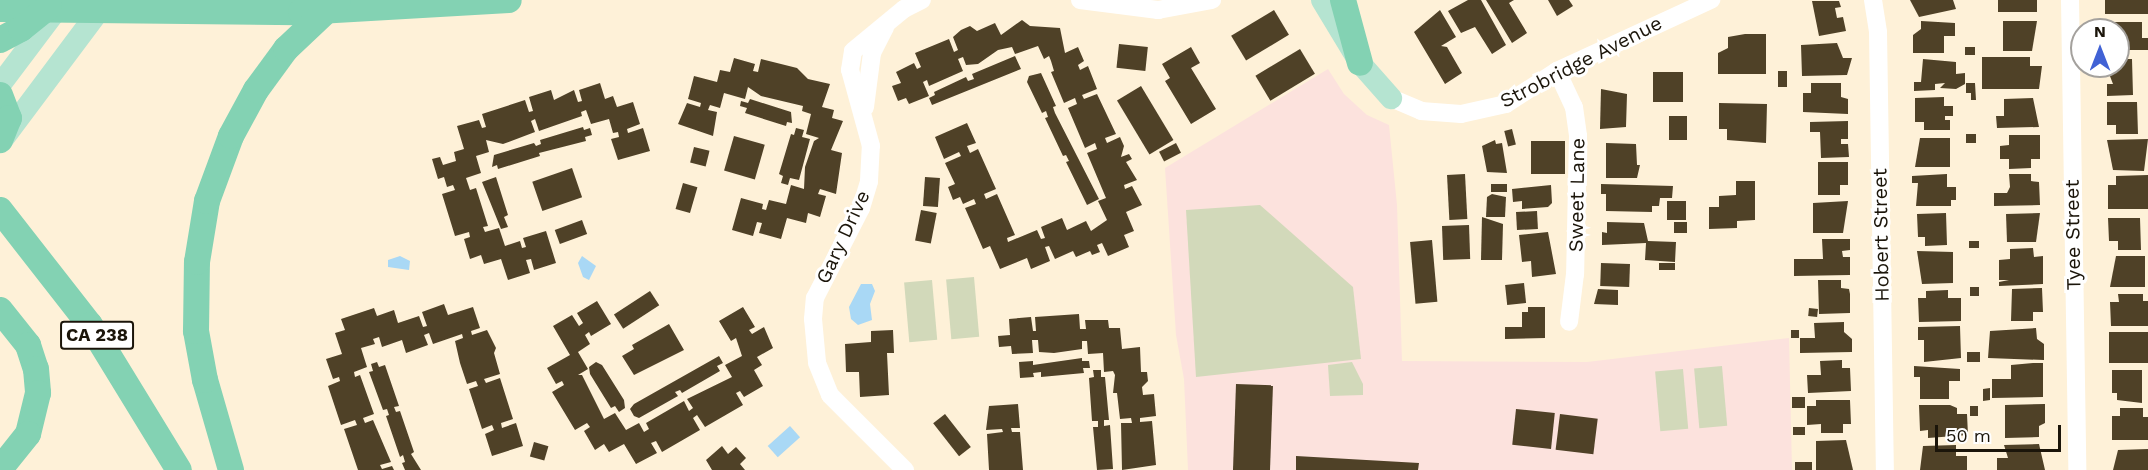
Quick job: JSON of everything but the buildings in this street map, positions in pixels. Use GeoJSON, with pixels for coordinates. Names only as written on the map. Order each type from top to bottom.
{"type":"FeatureCollection","features":[{"type":"Feature","properties":{"kind":"highway"},"geometry":{"type":"LineString","coordinates":[[0,40],[21,29],[56,0]]}},
{"type":"Feature","properties":{"kind":"highway"},"geometry":{"type":"LineString","coordinates":[[231,470],[205,380],[196,331],[197,262],[205,209],[231,135],[256,90],[286,50],[338,0]]}},
{"type":"Feature","properties":{"kind":"highway"},"geometry":{"type":"LineString","coordinates":[[0,9],[245,12],[438,6],[509,0]]}},
{"type":"Feature","properties":{"kind":"highway"},"geometry":{"type":"LineString","coordinates":[[1343,0],[1360,63]]}},
{"type":"Feature","properties":{"kind":"highway"},"geometry":{"type":"LineString","coordinates":[[0,95],[9,118],[0,141]]}},
{"type":"Feature","properties":{"kind":"highway","name":"CA 238"},"geometry":{"type":"LineString","coordinates":[[0,210],[90,325],[179,470]]}},
{"type":"Feature","properties":{"kind":"highway"},"geometry":{"type":"LineString","coordinates":[[0,310],[28,345],[38,393],[28,434],[0,469]]}},
{"type":"Feature","properties":{"kind":"main road"},"geometry":{"type":"LineString","coordinates":[[0,85],[64,0]]}},
{"type":"Feature","properties":{"kind":"main road"},"geometry":{"type":"LineString","coordinates":[[0,141],[107,0]]}},
{"type":"Feature","properties":{"kind":"main road","name":"Strobridge Avenue"},"geometry":{"type":"LineString","coordinates":[[1322,0],[1360,63],[1391,98]]}},
{"type":"Feature","properties":{"kind":"street","name":"Gary Drive"},"geometry":{"type":"LineString","coordinates":[[905,470],[831,395],[814,342],[815,298],[861,208],[869,182],[871,146],[850,70],[853,51],[888,22],[922,0]]}},
{"type":"Feature","properties":{"kind":"street"},"geometry":{"type":"LineString","coordinates":[[1080,0],[1158,10],[1212,0]]}},
{"type":"Feature","properties":{"kind":"street","name":"Strobridge Avenue"},"geometry":{"type":"LineString","coordinates":[[1391,98],[1421,111],[1461,114],[1506,104],[1557,71],[1711,0]]}},
{"type":"Feature","properties":{"kind":"street","name":"Hobert Street"},"geometry":{"type":"LineString","coordinates":[[1873,0],[1878,32],[1885,470]]}},
{"type":"Feature","properties":{"kind":"street","name":"Tyee Street"},"geometry":{"type":"LineString","coordinates":[[2070,0],[2077,470]]}},
{"type":"Feature","properties":{"kind":"street","name":"Sweet Lane"},"geometry":{"type":"LineString","coordinates":[[1557,71],[1574,107],[1578,136],[1575,274],[1569,322]]}},
{"type":"Feature","properties":{"kind":"shaded area"},"geometry":{"type":"Polygon","coordinates":[[[1328,69],[1344,94],[1367,115],[1389,125],[1397,205],[1402,361],[1587,362],[1789,338],[1792,470],[1188,470],[1184,379],[1176,335],[1165,168],[1328,69]]]}},
{"type":"Feature","properties":{"kind":"green space"},"geometry":{"type":"Polygon","coordinates":[[[1260,205],[1353,287],[1361,359],[1196,377],[1186,210],[1260,205]]]}},
{"type":"Feature","properties":{"kind":"green space"},"geometry":{"type":"Polygon","coordinates":[[[974,277],[979,337],[951,339],[946,279],[974,277]]]}},
{"type":"Feature","properties":{"kind":"green space"},"geometry":{"type":"Polygon","coordinates":[[[932,280],[937,340],[909,342],[904,282],[932,280]]]}},
{"type":"Feature","properties":{"kind":"green space"},"geometry":{"type":"Polygon","coordinates":[[[1352,362],[1363,384],[1363,395],[1330,396],[1328,365],[1352,362]]]}},
{"type":"Feature","properties":{"kind":"green space"},"geometry":{"type":"Polygon","coordinates":[[[1722,366],[1727,426],[1699,428],[1694,368],[1722,366]]]}},
{"type":"Feature","properties":{"kind":"green space"},"geometry":{"type":"Polygon","coordinates":[[[1683,369],[1688,429],[1660,431],[1655,371],[1683,369]]]}},
{"type":"Feature","properties":{"kind":"water"},"geometry":{"type":"Polygon","coordinates":[[[400,256],[410,261],[409,270],[388,267],[388,260],[400,256]]]}},
{"type":"Feature","properties":{"kind":"water"},"geometry":{"type":"Polygon","coordinates":[[[582,256],[596,266],[589,280],[583,277],[578,263],[582,256]]]}},
{"type":"Feature","properties":{"kind":"water"},"geometry":{"type":"Polygon","coordinates":[[[861,284],[872,284],[875,291],[870,304],[872,320],[858,325],[851,319],[849,307],[861,284]]]}},
{"type":"Feature","properties":{"kind":"water"},"geometry":{"type":"Polygon","coordinates":[[[790,426],[800,437],[778,457],[768,446],[790,426]]]}}]}
